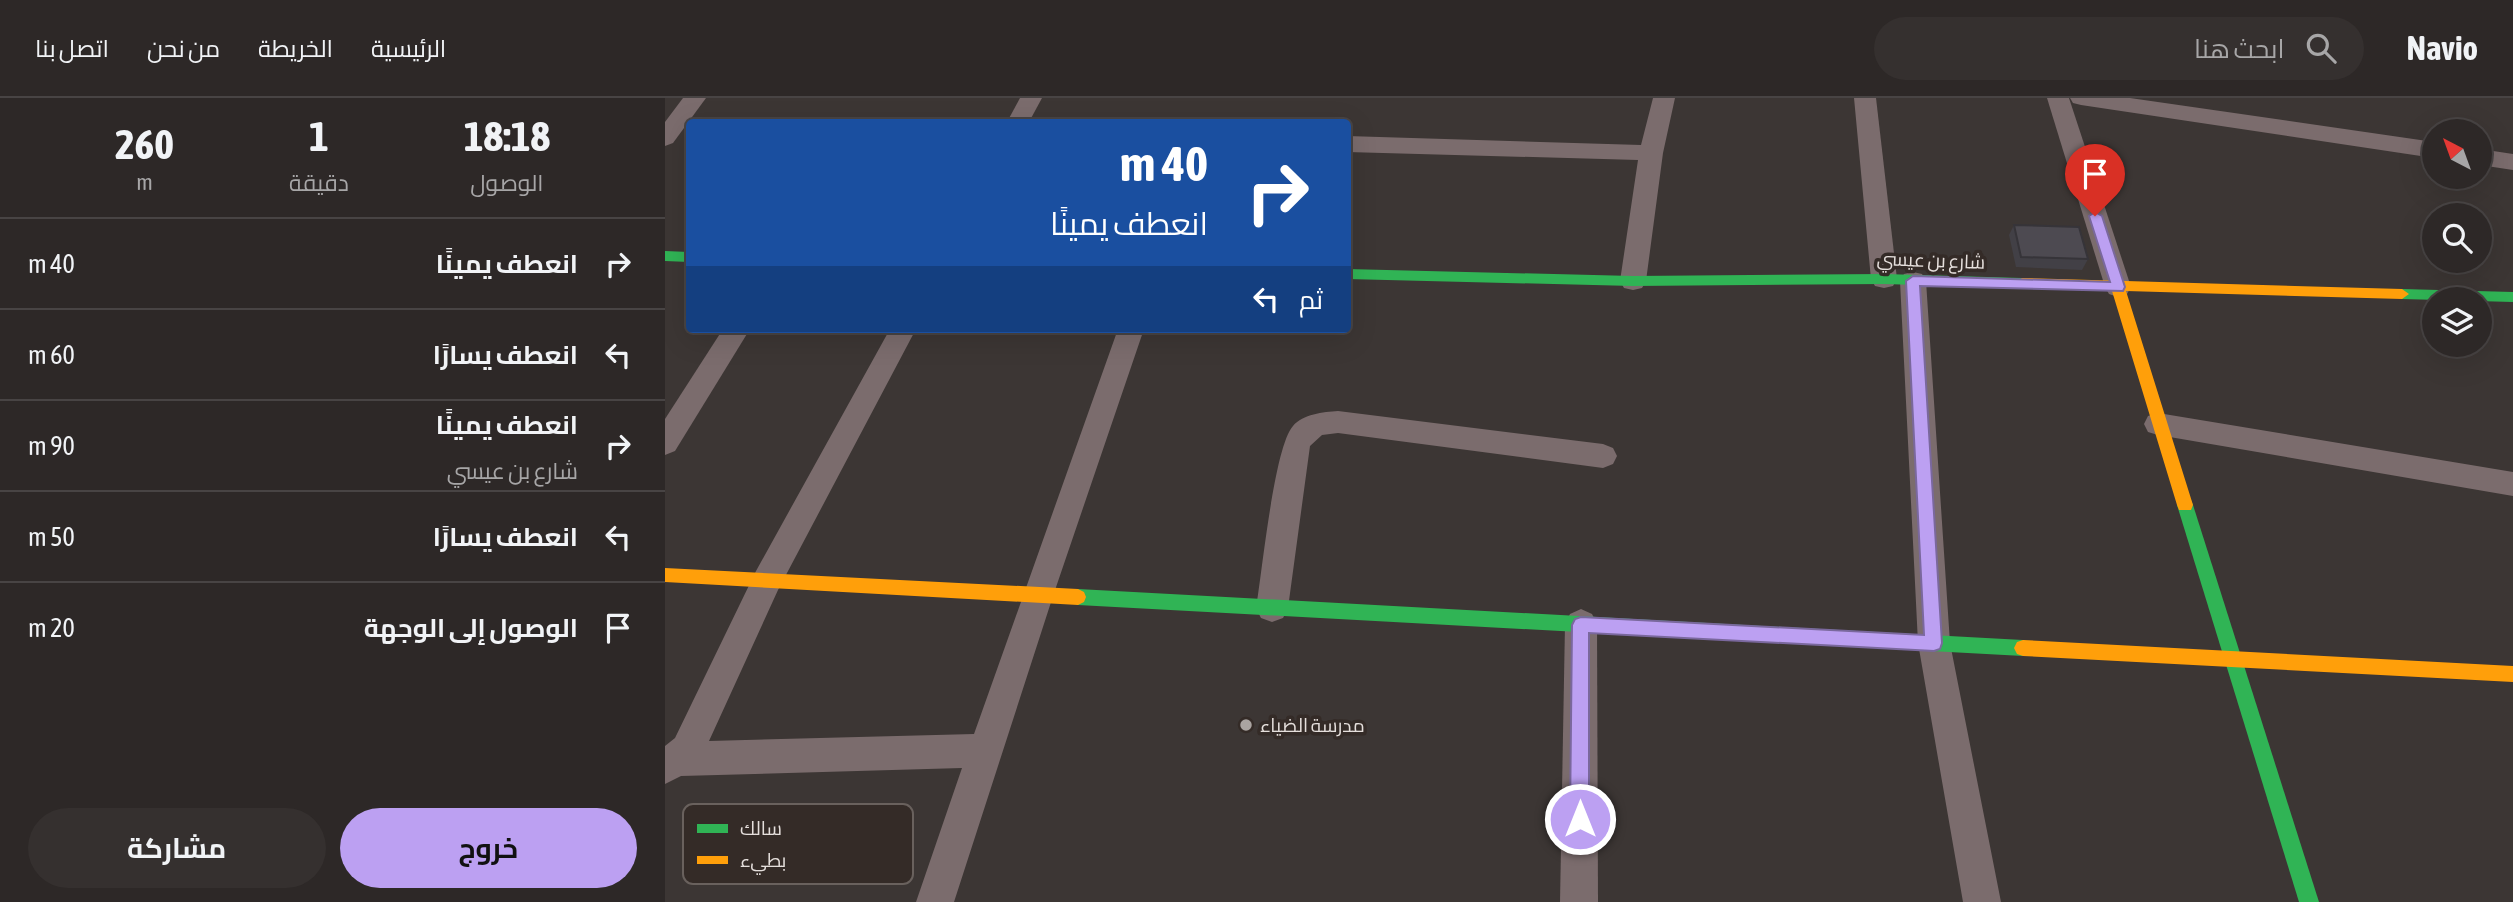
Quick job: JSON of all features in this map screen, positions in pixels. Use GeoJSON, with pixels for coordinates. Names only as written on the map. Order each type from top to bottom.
{"type":"FeatureCollection","features":[{"type":"Feature","properties":{"kind":"street"},"geometry":{"type":"LineString","coordinates":[[674,127],[695,98]]}},
{"type":"Feature","properties":{"kind":"street"},"geometry":{"type":"LineString","coordinates":[[1020,119],[1031,98]]}},
{"type":"Feature","properties":{"kind":"street"},"geometry":{"type":"LineString","coordinates":[[1633,281],[1651,153],[1664,98]]}},
{"type":"Feature","properties":{"kind":"street"},"geometry":{"type":"LineString","coordinates":[[1864,98],[1898,280],[1934,643],[1982,902]]}},
{"type":"Feature","properties":{"kind":"street"},"geometry":{"type":"LineString","coordinates":[[2058,98],[2309,902]]}},
{"type":"Feature","properties":{"kind":"street"},"geometry":{"type":"LineString","coordinates":[[2081,98],[2422,148]]}},
{"type":"Feature","properties":{"kind":"street"},"geometry":{"type":"LineString","coordinates":[[1351,144],[1651,153]]}},
{"type":"Feature","properties":{"kind":"street"},"geometry":{"type":"LineString","coordinates":[[2492,159],[2513,162]]}},
{"type":"Feature","properties":{"kind":"street"},"geometry":{"type":"LineString","coordinates":[[665,256],[686,257]]}},
{"type":"Feature","properties":{"kind":"street","name":"شارع بن عيسي"},"geometry":{"type":"LineString","coordinates":[[1351,274],[1633,281],[1898,280],[2513,297]]}},
{"type":"Feature","properties":{"kind":"street"},"geometry":{"type":"LineString","coordinates":[[665,443],[734,333]]}},
{"type":"Feature","properties":{"kind":"street"},"geometry":{"type":"LineString","coordinates":[[671,763],[687,750],[767,582],[901,333]]}},
{"type":"Feature","properties":{"kind":"street"},"geometry":{"type":"LineString","coordinates":[[935,902],[1037,596],[1130,333]]}},
{"type":"Feature","properties":{"kind":"street"},"geometry":{"type":"LineString","coordinates":[[1272,608],[1296,446],[1300,435],[1311,426],[1338,422],[1603,456]]}},
{"type":"Feature","properties":{"kind":"street"},"geometry":{"type":"LineString","coordinates":[[2158,424],[2513,484]]}},
{"type":"Feature","properties":{"kind":"street"},"geometry":{"type":"LineString","coordinates":[[665,575],[2513,674]]}},
{"type":"Feature","properties":{"kind":"street"},"geometry":{"type":"LineString","coordinates":[[1579,902],[1581,625]]}},
{"type":"Feature","properties":{"kind":"street"},"geometry":{"type":"LineString","coordinates":[[671,763],[986,750]]}},
{"type":"Feature","properties":{"kind":"building"},"geometry":{"type":"Polygon","coordinates":[[[2014,225],[2079,227],[2088,259],[2021,257],[2014,225]]]}},
{"type":"Feature","properties":{"kind":"traffic: fast"},"geometry":{"type":"LineString","coordinates":[[665,256],[686,257]]}},
{"type":"Feature","properties":{"kind":"traffic: fast"},"geometry":{"type":"LineString","coordinates":[[1351,274],[1633,281],[1884,279],[2022,283]]}},
{"type":"Feature","properties":{"kind":"traffic: fast"},"geometry":{"type":"LineString","coordinates":[[2402,294],[2513,297]]}},
{"type":"Feature","properties":{"kind":"traffic: fast"},"geometry":{"type":"LineString","coordinates":[[2185,505],[2309,902]]}},
{"type":"Feature","properties":{"kind":"traffic: fast"},"geometry":{"type":"LineString","coordinates":[[1078,597],[2023,648]]}},
{"type":"Feature","properties":{"kind":"traffic: slow"},"geometry":{"type":"LineString","coordinates":[[2022,283],[2402,294]]}},
{"type":"Feature","properties":{"kind":"traffic: slow"},"geometry":{"type":"LineString","coordinates":[[2118,287],[2185,505]]}},
{"type":"Feature","properties":{"kind":"traffic: slow"},"geometry":{"type":"LineString","coordinates":[[665,575],[1078,597]]}},
{"type":"Feature","properties":{"kind":"traffic: slow"},"geometry":{"type":"LineString","coordinates":[[2023,648],[2513,674]]}},
{"type":"Feature","properties":{"kind":"place","name":"مدرسة الضياء"},"geometry":{"type":"Point","coordinates":[1246,725]}},
{"type":"Feature","properties":{"kind":"route"},"geometry":{"type":"LineString","coordinates":[[1580,819],[1581,625],[1934,643],[1913,281],[2118,287],[2095,216]]}}]}
